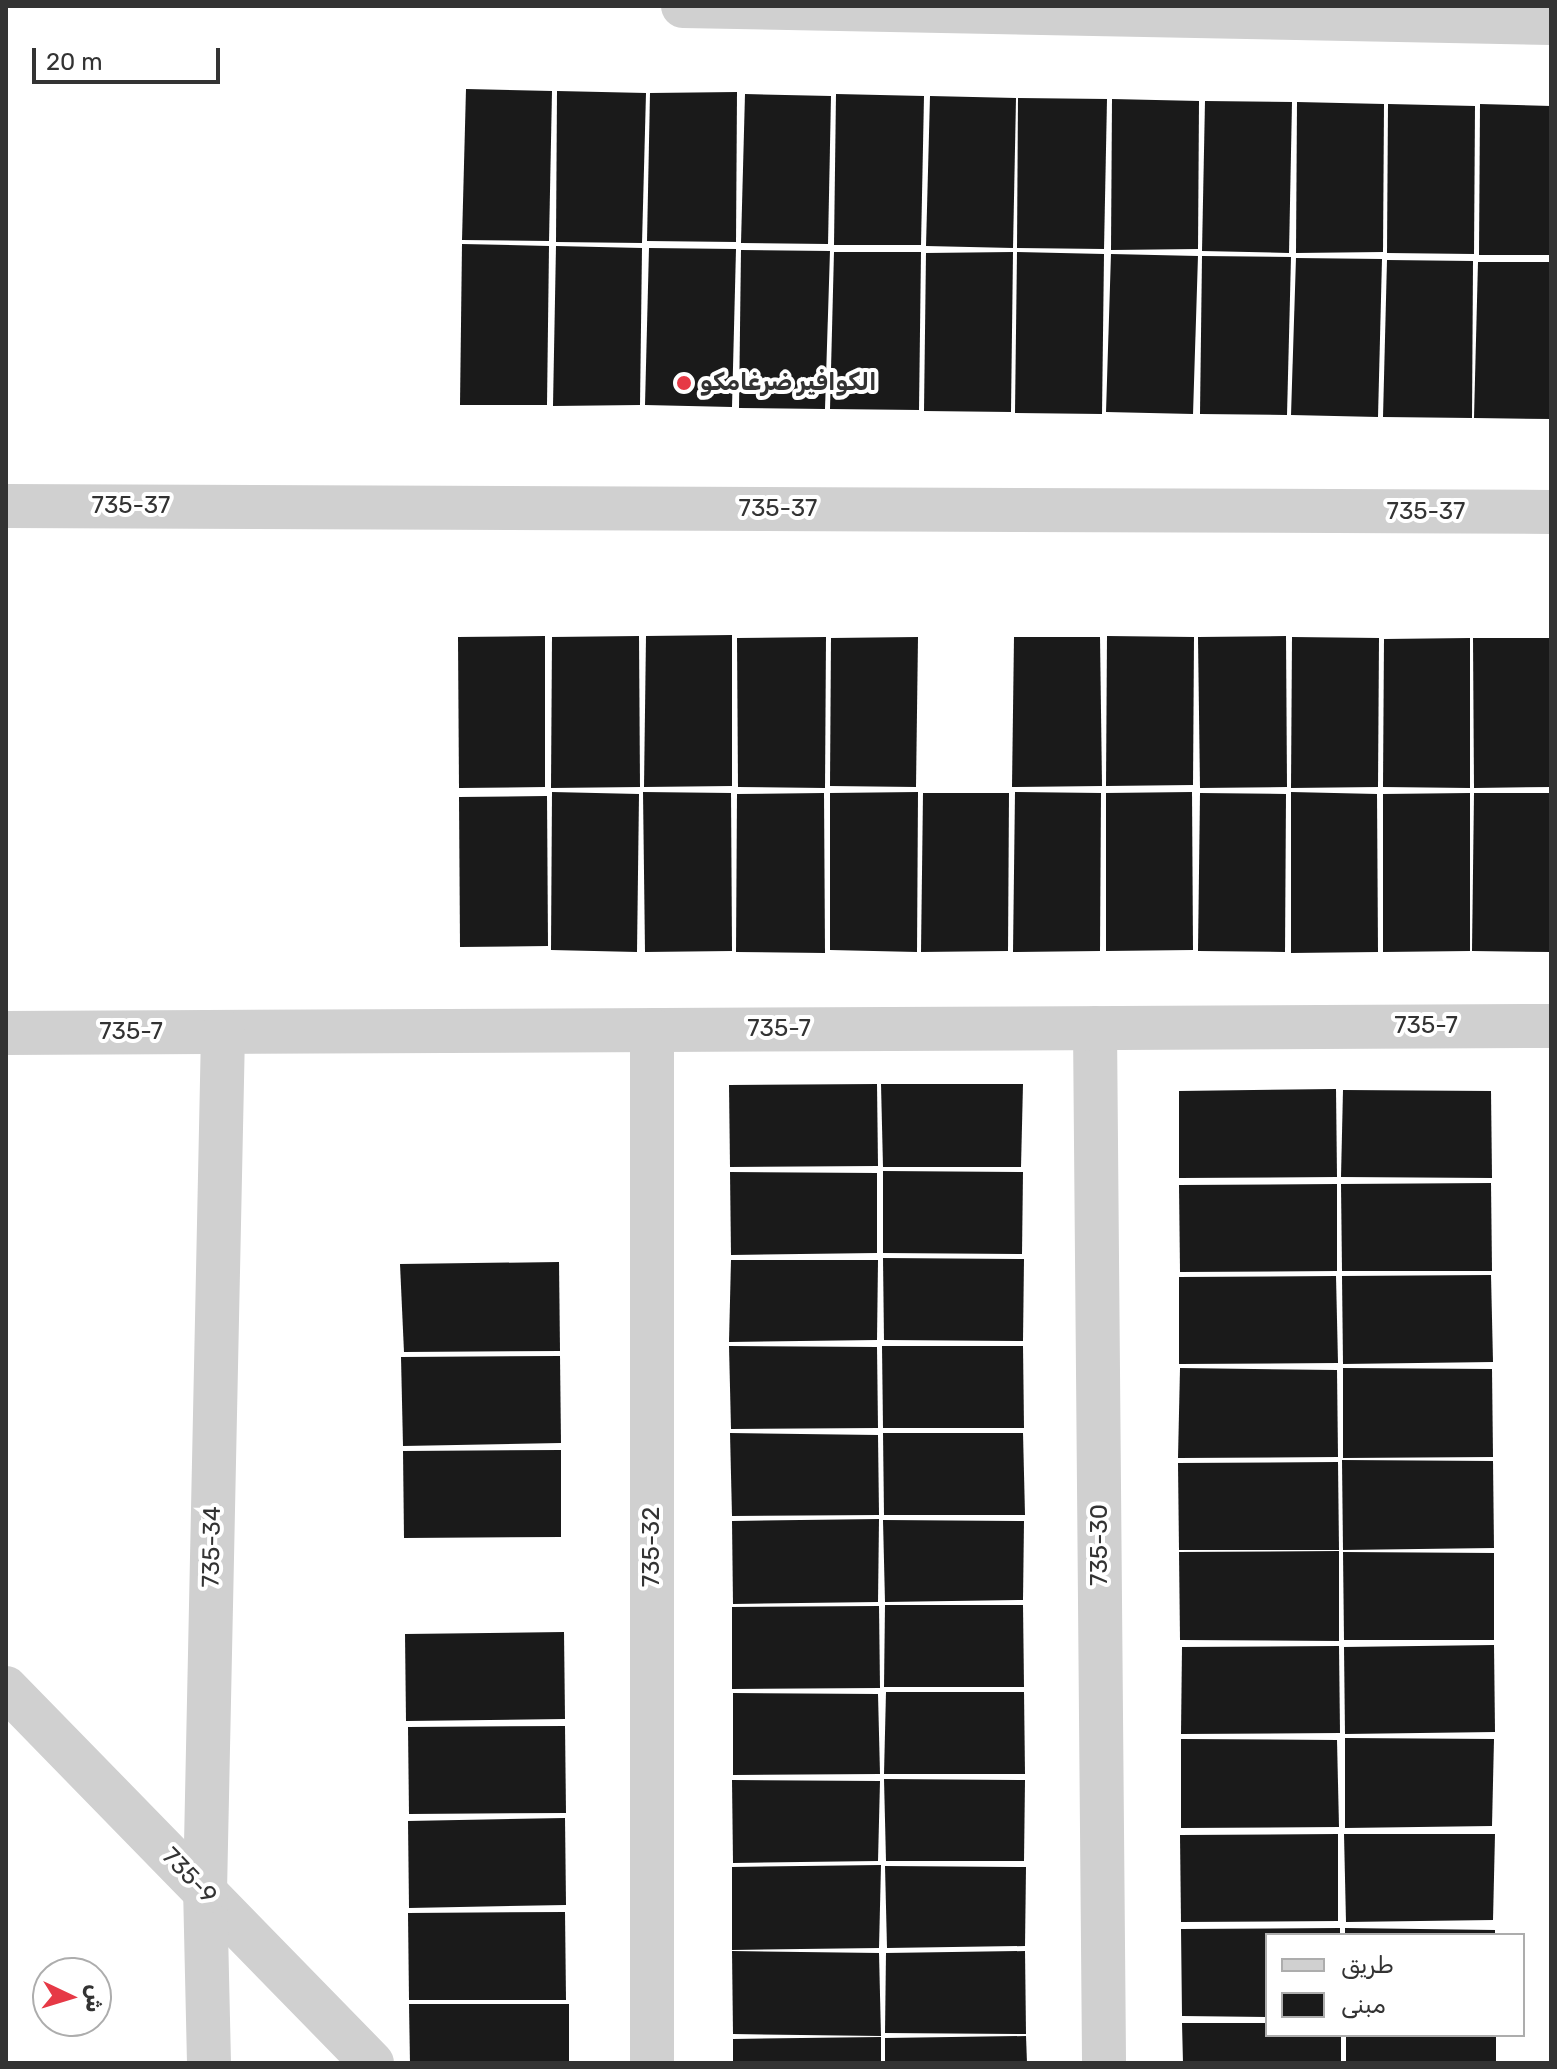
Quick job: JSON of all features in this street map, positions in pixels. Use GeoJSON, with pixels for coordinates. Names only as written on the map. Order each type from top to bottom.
{"type":"FeatureCollection","features":[{"type":"Feature","properties":{"kind":"street"},"geometry":{"type":"LineString","coordinates":[[683,6],[1103,10],[1551,23],[1550,6]]}},
{"type":"Feature","properties":{"kind":"street","name":"735-37"},"geometry":{"type":"LineString","coordinates":[[6,506],[1551,512]]}},
{"type":"Feature","properties":{"kind":"street","name":"735-7"},"geometry":{"type":"LineString","coordinates":[[6,1033],[1551,1026]]}},
{"type":"Feature","properties":{"kind":"street","name":"735-30"},"geometry":{"type":"LineString","coordinates":[[1095,1028],[1104,2063]]}},
{"type":"Feature","properties":{"kind":"street","name":"735-32"},"geometry":{"type":"LineString","coordinates":[[652,1030],[652,2063]]}},
{"type":"Feature","properties":{"kind":"street","name":"735-34"},"geometry":{"type":"LineString","coordinates":[[209,2063],[205,1892],[223,1032]]}},
{"type":"Feature","properties":{"kind":"street","name":"735-9"},"geometry":{"type":"LineString","coordinates":[[6,1688],[372,2063]]}},
{"type":"Feature","properties":{"kind":"building"},"geometry":{"type":"Polygon","coordinates":[[[466,89],[552,91],[549,241],[462,240],[466,89]]]}},
{"type":"Feature","properties":{"kind":"building"},"geometry":{"type":"Polygon","coordinates":[[[557,91],[646,93],[642,243],[556,242],[557,91]]]}},
{"type":"Feature","properties":{"kind":"building"},"geometry":{"type":"Polygon","coordinates":[[[737,92],[736,242],[647,241],[650,93],[737,92]]]}},
{"type":"Feature","properties":{"kind":"building"},"geometry":{"type":"Polygon","coordinates":[[[745,94],[831,96],[828,244],[741,243],[745,94]]]}},
{"type":"Feature","properties":{"kind":"building"},"geometry":{"type":"Polygon","coordinates":[[[836,94],[924,96],[921,245],[834,245],[836,94]]]}},
{"type":"Feature","properties":{"kind":"building"},"geometry":{"type":"Polygon","coordinates":[[[930,96],[1016,98],[1013,248],[926,246],[930,96]]]}},
{"type":"Feature","properties":{"kind":"building"},"geometry":{"type":"Polygon","coordinates":[[[1018,98],[1107,99],[1104,249],[1017,248],[1018,98]]]}},
{"type":"Feature","properties":{"kind":"building"},"geometry":{"type":"Polygon","coordinates":[[[1112,99],[1199,101],[1198,249],[1111,250],[1112,99]]]}},
{"type":"Feature","properties":{"kind":"building"},"geometry":{"type":"Polygon","coordinates":[[[1205,101],[1292,102],[1289,253],[1202,251],[1205,101]]]}},
{"type":"Feature","properties":{"kind":"building"},"geometry":{"type":"Polygon","coordinates":[[[1297,102],[1384,104],[1383,252],[1296,253],[1297,102]]]}},
{"type":"Feature","properties":{"kind":"building"},"geometry":{"type":"Polygon","coordinates":[[[1388,104],[1475,106],[1474,254],[1387,253],[1388,104]]]}},
{"type":"Feature","properties":{"kind":"building"},"geometry":{"type":"Polygon","coordinates":[[[1480,104],[1551,106],[1551,255],[1479,255],[1480,104]]]}},
{"type":"Feature","properties":{"kind":"building"},"geometry":{"type":"Polygon","coordinates":[[[462,244],[549,246],[547,405],[460,405],[462,244]]]}},
{"type":"Feature","properties":{"kind":"building"},"geometry":{"type":"Polygon","coordinates":[[[556,246],[642,248],[640,405],[553,406],[556,246]]]}},
{"type":"Feature","properties":{"kind":"building"},"geometry":{"type":"Polygon","coordinates":[[[649,248],[736,249],[732,407],[645,405],[649,248]]]}},
{"type":"Feature","properties":{"kind":"building"},"geometry":{"type":"Polygon","coordinates":[[[741,250],[830,251],[825,409],[739,408],[741,250]]]}},
{"type":"Feature","properties":{"kind":"building"},"geometry":{"type":"Polygon","coordinates":[[[834,252],[921,252],[919,410],[830,409],[834,252]]]}},
{"type":"Feature","properties":{"kind":"building"},"geometry":{"type":"Polygon","coordinates":[[[1013,252],[1011,412],[924,411],[926,253],[1013,252]]]}},
{"type":"Feature","properties":{"kind":"building"},"geometry":{"type":"Polygon","coordinates":[[[1017,252],[1104,254],[1102,414],[1015,413],[1017,252]]]}},
{"type":"Feature","properties":{"kind":"building"},"geometry":{"type":"Polygon","coordinates":[[[1111,254],[1198,256],[1193,414],[1106,412],[1111,254]]]}},
{"type":"Feature","properties":{"kind":"building"},"geometry":{"type":"Polygon","coordinates":[[[1202,256],[1291,257],[1287,415],[1200,414],[1202,256]]]}},
{"type":"Feature","properties":{"kind":"building"},"geometry":{"type":"Polygon","coordinates":[[[1296,258],[1382,259],[1378,417],[1291,415],[1296,258]]]}},
{"type":"Feature","properties":{"kind":"building"},"geometry":{"type":"Polygon","coordinates":[[[1387,260],[1473,261],[1472,418],[1383,417],[1387,260]]]}},
{"type":"Feature","properties":{"kind":"building"},"geometry":{"type":"Polygon","coordinates":[[[1478,262],[1551,262],[1551,419],[1474,418],[1478,262]]]}},
{"type":"Feature","properties":{"kind":"building"},"geometry":{"type":"Polygon","coordinates":[[[732,635],[732,786],[644,787],[646,636],[732,635]]]}},
{"type":"Feature","properties":{"kind":"building"},"geometry":{"type":"Polygon","coordinates":[[[545,636],[545,787],[459,788],[458,637],[545,636]]]}},
{"type":"Feature","properties":{"kind":"building"},"geometry":{"type":"Polygon","coordinates":[[[639,636],[640,787],[551,788],[552,637],[639,636]]]}},
{"type":"Feature","properties":{"kind":"building"},"geometry":{"type":"Polygon","coordinates":[[[1107,636],[1194,637],[1193,785],[1106,786],[1107,636]]]}},
{"type":"Feature","properties":{"kind":"building"},"geometry":{"type":"Polygon","coordinates":[[[1286,636],[1287,787],[1200,788],[1198,637],[1286,636]]]}},
{"type":"Feature","properties":{"kind":"building"},"geometry":{"type":"Polygon","coordinates":[[[826,637],[825,788],[738,787],[737,638],[826,637]]]}},
{"type":"Feature","properties":{"kind":"building"},"geometry":{"type":"Polygon","coordinates":[[[918,637],[916,787],[830,786],[831,638],[918,637]]]}},
{"type":"Feature","properties":{"kind":"building"},"geometry":{"type":"Polygon","coordinates":[[[1014,637],[1100,637],[1102,786],[1012,787],[1014,637]]]}},
{"type":"Feature","properties":{"kind":"building"},"geometry":{"type":"Polygon","coordinates":[[[1292,637],[1379,638],[1378,787],[1291,788],[1292,637]]]}},
{"type":"Feature","properties":{"kind":"building"},"geometry":{"type":"Polygon","coordinates":[[[1470,638],[1470,788],[1383,787],[1384,639],[1470,638]]]}},
{"type":"Feature","properties":{"kind":"building"},"geometry":{"type":"Polygon","coordinates":[[[1473,638],[1551,638],[1551,787],[1474,788],[1473,638]]]}},
{"type":"Feature","properties":{"kind":"building"},"geometry":{"type":"Polygon","coordinates":[[[552,792],[639,794],[637,952],[551,950],[552,792]]]}},
{"type":"Feature","properties":{"kind":"building"},"geometry":{"type":"Polygon","coordinates":[[[643,792],[731,793],[732,951],[645,952],[643,792]]]}},
{"type":"Feature","properties":{"kind":"building"},"geometry":{"type":"Polygon","coordinates":[[[918,792],[917,952],[830,950],[830,793],[918,792]]]}},
{"type":"Feature","properties":{"kind":"building"},"geometry":{"type":"Polygon","coordinates":[[[1015,792],[1101,793],[1100,951],[1013,952],[1015,792]]]}},
{"type":"Feature","properties":{"kind":"building"},"geometry":{"type":"Polygon","coordinates":[[[1192,792],[1193,950],[1106,951],[1106,793],[1192,792]]]}},
{"type":"Feature","properties":{"kind":"building"},"geometry":{"type":"Polygon","coordinates":[[[1291,792],[1377,794],[1378,952],[1291,953],[1291,792]]]}},
{"type":"Feature","properties":{"kind":"building"},"geometry":{"type":"Polygon","coordinates":[[[824,793],[825,953],[736,952],[737,794],[824,793]]]}},
{"type":"Feature","properties":{"kind":"building"},"geometry":{"type":"Polygon","coordinates":[[[923,793],[1009,793],[1008,951],[921,952],[923,793]]]}},
{"type":"Feature","properties":{"kind":"building"},"geometry":{"type":"Polygon","coordinates":[[[1200,793],[1286,794],[1285,952],[1198,951],[1200,793]]]}},
{"type":"Feature","properties":{"kind":"building"},"geometry":{"type":"Polygon","coordinates":[[[1470,793],[1470,951],[1383,952],[1383,794],[1470,793]]]}},
{"type":"Feature","properties":{"kind":"building"},"geometry":{"type":"Polygon","coordinates":[[[1474,793],[1551,793],[1551,952],[1472,951],[1474,793]]]}},
{"type":"Feature","properties":{"kind":"building"},"geometry":{"type":"Polygon","coordinates":[[[547,796],[548,946],[460,947],[459,797],[547,796]]]}},
{"type":"Feature","properties":{"kind":"building"},"geometry":{"type":"Polygon","coordinates":[[[877,1084],[878,1166],[730,1167],[729,1085],[877,1084]]]}},
{"type":"Feature","properties":{"kind":"building"},"geometry":{"type":"Polygon","coordinates":[[[881,1084],[1023,1084],[1021,1167],[883,1167],[881,1084]]]}},
{"type":"Feature","properties":{"kind":"building"},"geometry":{"type":"Polygon","coordinates":[[[1336,1089],[1337,1177],[1179,1178],[1179,1091],[1336,1089]]]}},
{"type":"Feature","properties":{"kind":"building"},"geometry":{"type":"Polygon","coordinates":[[[1343,1090],[1491,1091],[1492,1178],[1341,1177],[1343,1090]]]}},
{"type":"Feature","properties":{"kind":"building"},"geometry":{"type":"Polygon","coordinates":[[[883,1171],[1023,1172],[1022,1254],[883,1253],[883,1171]]]}},
{"type":"Feature","properties":{"kind":"building"},"geometry":{"type":"Polygon","coordinates":[[[730,1172],[877,1173],[877,1253],[731,1255],[730,1172]]]}},
{"type":"Feature","properties":{"kind":"building"},"geometry":{"type":"Polygon","coordinates":[[[1491,1183],[1492,1271],[1342,1271],[1341,1184],[1491,1183]]]}},
{"type":"Feature","properties":{"kind":"building"},"geometry":{"type":"Polygon","coordinates":[[[1337,1184],[1337,1271],[1180,1272],[1179,1185],[1337,1184]]]}},
{"type":"Feature","properties":{"kind":"building"},"geometry":{"type":"Polygon","coordinates":[[[883,1258],[1024,1259],[1023,1341],[884,1340],[883,1258]]]}},
{"type":"Feature","properties":{"kind":"building"},"geometry":{"type":"Polygon","coordinates":[[[731,1260],[878,1260],[877,1340],[729,1342],[731,1260]]]}},
{"type":"Feature","properties":{"kind":"building"},"geometry":{"type":"Polygon","coordinates":[[[559,1262],[560,1351],[404,1352],[400,1264],[559,1262]]]}},
{"type":"Feature","properties":{"kind":"building"},"geometry":{"type":"Polygon","coordinates":[[[1491,1275],[1493,1362],[1343,1364],[1342,1276],[1491,1275]]]}},
{"type":"Feature","properties":{"kind":"building"},"geometry":{"type":"Polygon","coordinates":[[[1336,1276],[1338,1363],[1179,1364],[1179,1277],[1336,1276]]]}},
{"type":"Feature","properties":{"kind":"building"},"geometry":{"type":"Polygon","coordinates":[[[729,1346],[877,1347],[878,1428],[731,1429],[729,1346]]]}},
{"type":"Feature","properties":{"kind":"building"},"geometry":{"type":"Polygon","coordinates":[[[882,1346],[1023,1346],[1024,1428],[883,1428],[882,1346]]]}},
{"type":"Feature","properties":{"kind":"building"},"geometry":{"type":"Polygon","coordinates":[[[560,1356],[561,1443],[403,1446],[401,1357],[560,1356]]]}},
{"type":"Feature","properties":{"kind":"building"},"geometry":{"type":"Polygon","coordinates":[[[1180,1368],[1337,1370],[1338,1457],[1178,1458],[1180,1368]]]}},
{"type":"Feature","properties":{"kind":"building"},"geometry":{"type":"Polygon","coordinates":[[[1343,1368],[1492,1369],[1493,1457],[1343,1458],[1343,1368]]]}},
{"type":"Feature","properties":{"kind":"building"},"geometry":{"type":"Polygon","coordinates":[[[730,1433],[878,1435],[879,1515],[732,1516],[730,1433]]]}},
{"type":"Feature","properties":{"kind":"building"},"geometry":{"type":"Polygon","coordinates":[[[883,1433],[1023,1433],[1025,1515],[884,1515],[883,1433]]]}},
{"type":"Feature","properties":{"kind":"building"},"geometry":{"type":"Polygon","coordinates":[[[561,1450],[561,1537],[404,1538],[403,1451],[561,1450]]]}},
{"type":"Feature","properties":{"kind":"building"},"geometry":{"type":"Polygon","coordinates":[[[1342,1460],[1493,1461],[1494,1548],[1343,1550],[1342,1460]]]}},
{"type":"Feature","properties":{"kind":"building"},"geometry":{"type":"Polygon","coordinates":[[[1338,1462],[1339,1550],[1179,1550],[1178,1463],[1338,1462]]]}},
{"type":"Feature","properties":{"kind":"building"},"geometry":{"type":"Polygon","coordinates":[[[879,1519],[878,1602],[733,1604],[732,1521],[879,1519]]]}},
{"type":"Feature","properties":{"kind":"building"},"geometry":{"type":"Polygon","coordinates":[[[883,1520],[1024,1521],[1023,1600],[885,1602],[883,1520]]]}},
{"type":"Feature","properties":{"kind":"building"},"geometry":{"type":"Polygon","coordinates":[[[1339,1551],[1339,1641],[1180,1640],[1179,1552],[1339,1551]]]}},
{"type":"Feature","properties":{"kind":"building"},"geometry":{"type":"Polygon","coordinates":[[[1343,1552],[1494,1553],[1494,1640],[1344,1640],[1343,1552]]]}},
{"type":"Feature","properties":{"kind":"building"},"geometry":{"type":"Polygon","coordinates":[[[885,1605],[1023,1605],[1024,1687],[884,1687],[885,1605]]]}},
{"type":"Feature","properties":{"kind":"building"},"geometry":{"type":"Polygon","coordinates":[[[879,1606],[880,1688],[732,1689],[732,1607],[879,1606]]]}},
{"type":"Feature","properties":{"kind":"building"},"geometry":{"type":"Polygon","coordinates":[[[564,1632],[565,1719],[406,1721],[405,1634],[564,1632]]]}},
{"type":"Feature","properties":{"kind":"building"},"geometry":{"type":"Polygon","coordinates":[[[1494,1645],[1495,1732],[1345,1734],[1344,1647],[1494,1645]]]}},
{"type":"Feature","properties":{"kind":"building"},"geometry":{"type":"Polygon","coordinates":[[[1339,1646],[1340,1733],[1181,1734],[1182,1647],[1339,1646]]]}},
{"type":"Feature","properties":{"kind":"building"},"geometry":{"type":"Polygon","coordinates":[[[886,1692],[1024,1692],[1025,1774],[884,1774],[886,1692]]]}},
{"type":"Feature","properties":{"kind":"building"},"geometry":{"type":"Polygon","coordinates":[[[733,1693],[878,1694],[880,1774],[733,1775],[733,1693]]]}},
{"type":"Feature","properties":{"kind":"building"},"geometry":{"type":"Polygon","coordinates":[[[565,1726],[566,1813],[409,1814],[408,1727],[565,1726]]]}},
{"type":"Feature","properties":{"kind":"building"},"geometry":{"type":"Polygon","coordinates":[[[1345,1738],[1494,1739],[1492,1826],[1345,1828],[1345,1738]]]}},
{"type":"Feature","properties":{"kind":"building"},"geometry":{"type":"Polygon","coordinates":[[[1181,1739],[1337,1740],[1339,1827],[1181,1828],[1181,1739]]]}},
{"type":"Feature","properties":{"kind":"building"},"geometry":{"type":"Polygon","coordinates":[[[884,1779],[1025,1780],[1024,1861],[886,1861],[884,1779]]]}},
{"type":"Feature","properties":{"kind":"building"},"geometry":{"type":"Polygon","coordinates":[[[732,1780],[880,1781],[878,1861],[733,1863],[732,1780]]]}},
{"type":"Feature","properties":{"kind":"building"},"geometry":{"type":"Polygon","coordinates":[[[565,1818],[566,1905],[409,1908],[408,1821],[565,1818]]]}},
{"type":"Feature","properties":{"kind":"building"},"geometry":{"type":"Polygon","coordinates":[[[1338,1834],[1338,1921],[1181,1922],[1180,1835],[1338,1834]]]}},
{"type":"Feature","properties":{"kind":"building"},"geometry":{"type":"Polygon","coordinates":[[[1344,1834],[1495,1834],[1493,1920],[1346,1922],[1344,1834]]]}},
{"type":"Feature","properties":{"kind":"building"},"geometry":{"type":"Polygon","coordinates":[[[881,1865],[879,1948],[732,1950],[732,1867],[881,1865]]]}},
{"type":"Feature","properties":{"kind":"building"},"geometry":{"type":"Polygon","coordinates":[[[885,1866],[1026,1867],[1025,1946],[887,1948],[885,1866]]]}},
{"type":"Feature","properties":{"kind":"building"},"geometry":{"type":"Polygon","coordinates":[[[565,1912],[566,2000],[409,2000],[408,1913],[565,1912]]]}},
{"type":"Feature","properties":{"kind":"building"},"geometry":{"type":"Polygon","coordinates":[[[1340,1928],[1340,1933],[1265,1933],[1265,2017],[1182,2016],[1181,1929],[1340,1928]]]}},
{"type":"Feature","properties":{"kind":"building"},"geometry":{"type":"Polygon","coordinates":[[[1345,1928],[1495,1930],[1495,1933],[1345,1933],[1345,1928]]]}},
{"type":"Feature","properties":{"kind":"building"},"geometry":{"type":"Polygon","coordinates":[[[732,1951],[879,1953],[881,2036],[733,2034],[732,1951]]]}},
{"type":"Feature","properties":{"kind":"building"},"geometry":{"type":"Polygon","coordinates":[[[1025,1951],[1026,2034],[885,2033],[886,1953],[1025,1951]]]}},
{"type":"Feature","properties":{"kind":"building"},"geometry":{"type":"Polygon","coordinates":[[[409,2004],[569,2004],[569,2063],[410,2063],[409,2004]]]}},
{"type":"Feature","properties":{"kind":"building"},"geometry":{"type":"Polygon","coordinates":[[[1182,2023],[1265,2023],[1265,2037],[1341,2037],[1341,2063],[1183,2063],[1182,2023]]]}},
{"type":"Feature","properties":{"kind":"building"},"geometry":{"type":"Polygon","coordinates":[[[1026,2036],[1027,2063],[885,2063],[885,2038],[1026,2036]]]}},
{"type":"Feature","properties":{"kind":"building"},"geometry":{"type":"Polygon","coordinates":[[[881,2037],[881,2063],[733,2063],[733,2039],[881,2037]]]}},
{"type":"Feature","properties":{"kind":"building"},"geometry":{"type":"Polygon","coordinates":[[[1346,2037],[1496,2037],[1496,2063],[1346,2063],[1346,2037]]]}},
{"type":"Feature","properties":{"kind":"place","name":"الكوافير ضرغامكو"},"geometry":{"type":"Point","coordinates":[684,383]}}]}
